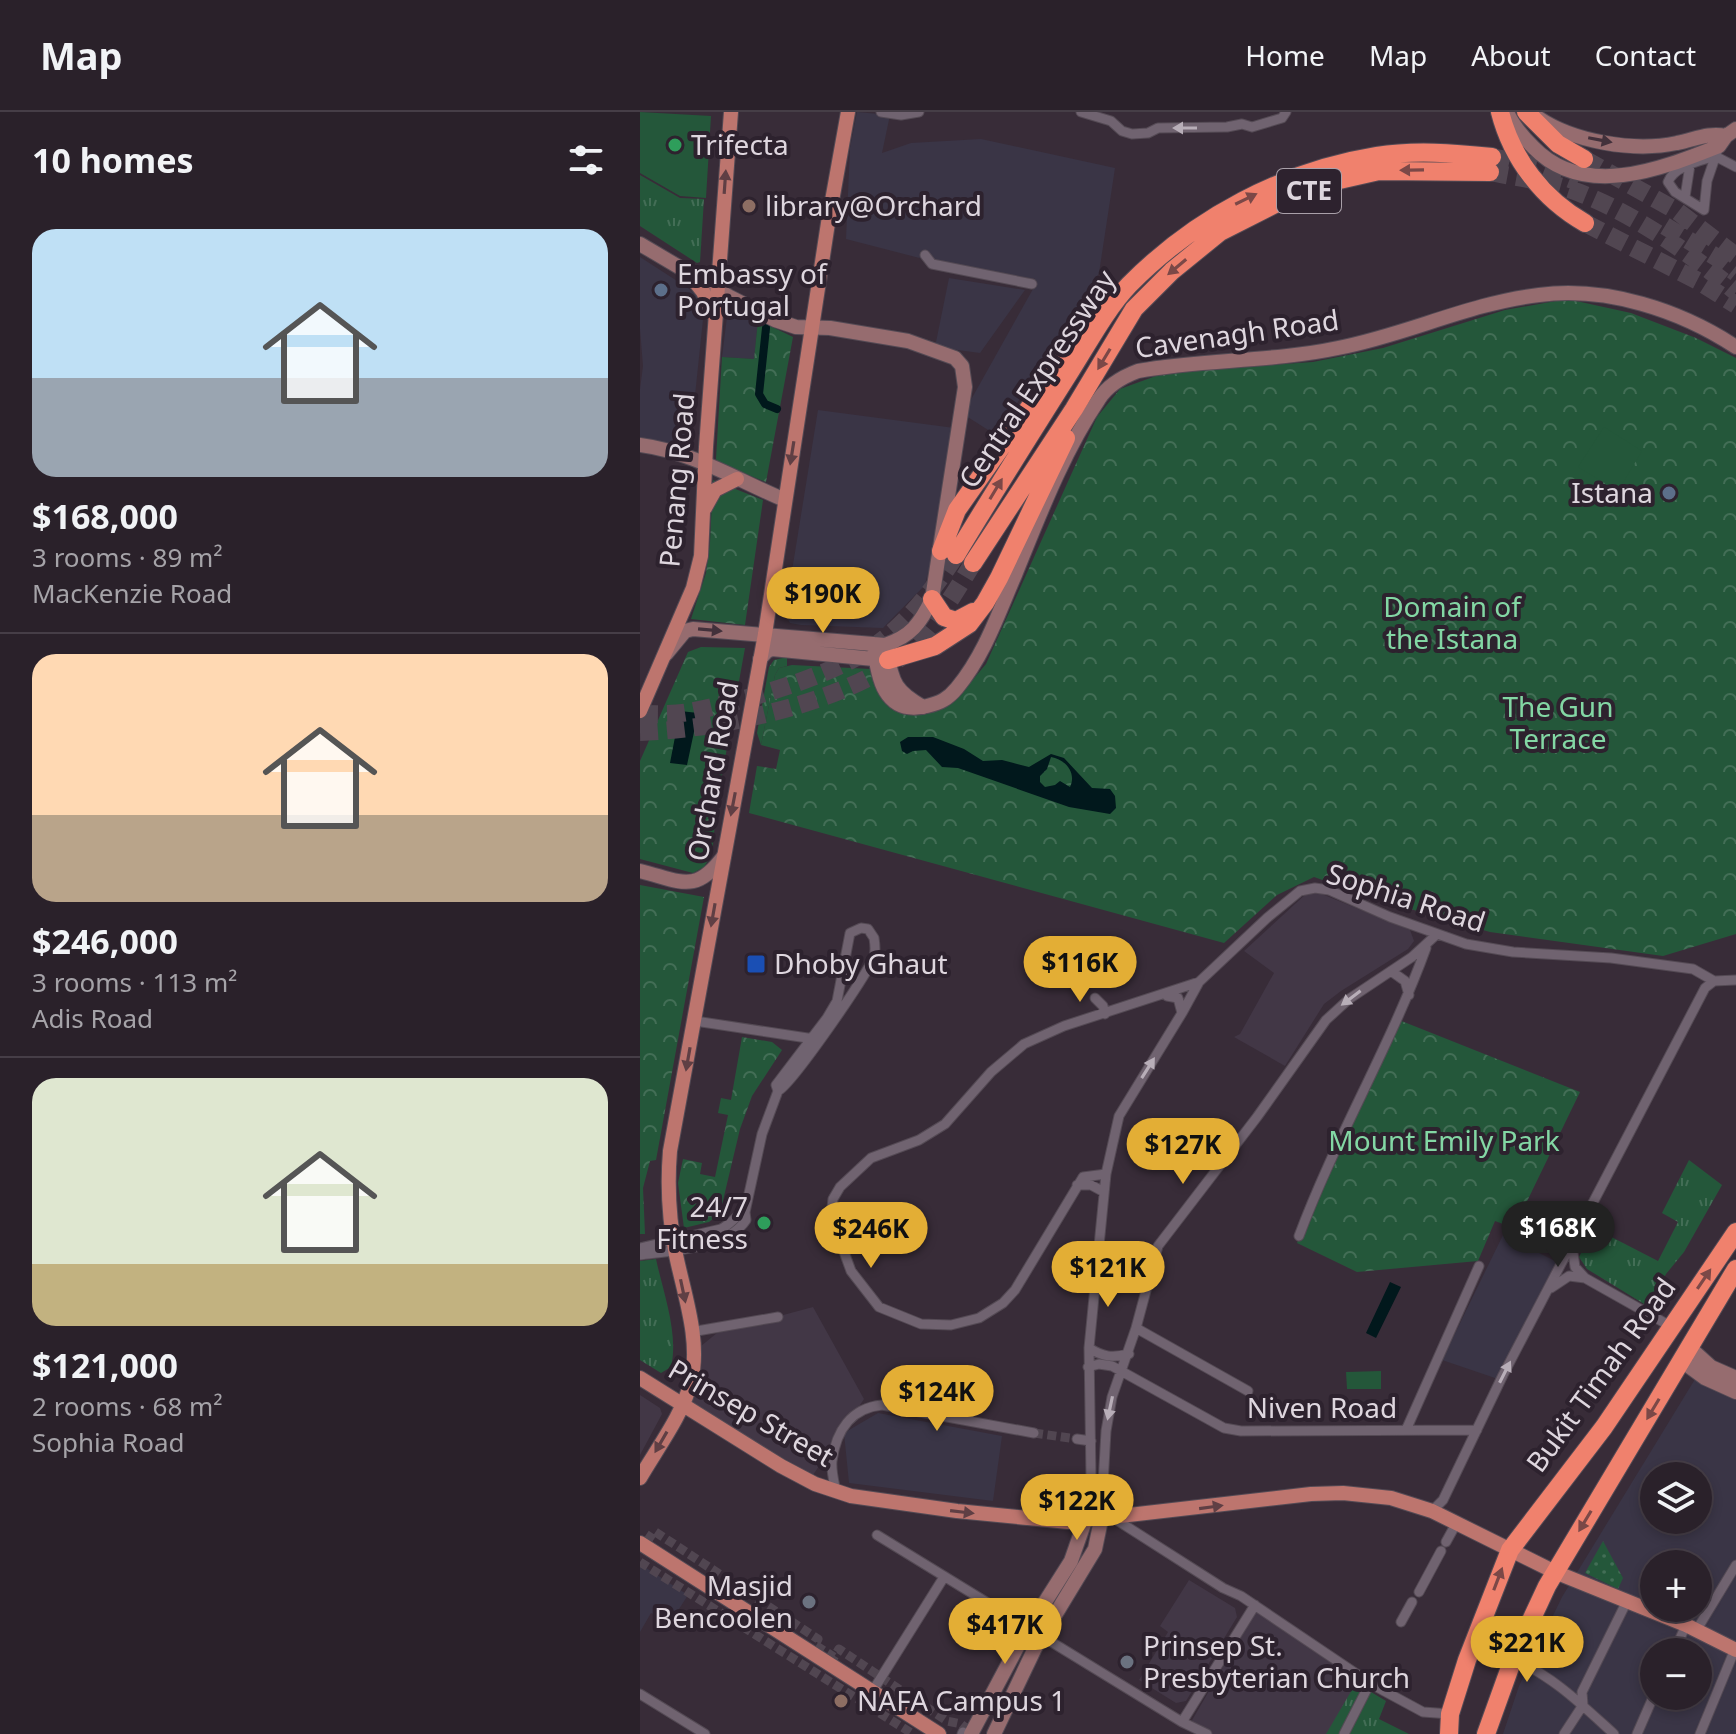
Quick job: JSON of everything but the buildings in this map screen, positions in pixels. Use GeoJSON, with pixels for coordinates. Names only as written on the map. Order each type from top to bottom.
{"type":"FeatureCollection","features":[{"type":"Feature","properties":{"kind":"highway"},"geometry":{"type":"LineString","coordinates":[[1500,112],[1517,155],[1534,181],[1556,204],[1585,223]]}},
{"type":"Feature","properties":{"kind":"highway"},"geometry":{"type":"LineString","coordinates":[[1528,112],[1558,144],[1584,159]]}},
{"type":"Feature","properties":{"kind":"highway","name":"Central Expressway"},"geometry":{"type":"LineString","coordinates":[[1418,153],[1491,164],[1379,171],[1335,181],[1279,202],[1220,232],[1172,271],[1134,309],[1074,409],[957,556],[1089,341],[1128,287],[1211,217],[1291,178],[1379,155],[1418,153]]}},
{"type":"Feature","properties":{"kind":"highway"},"geometry":{"type":"LineString","coordinates":[[881,652],[935,646],[969,624],[985,603],[1071,428],[1074,409]]}},
{"type":"Feature","properties":{"kind":"highway"},"geometry":{"type":"LineString","coordinates":[[932,599],[944,617],[956,621],[985,603]]}},
{"type":"Feature","properties":{"kind":"highway","name":"Bukit Timah Road"},"geometry":{"type":"LineString","coordinates":[[1449,1734],[1450,1714],[1467,1660],[1510,1550],[1604,1427],[1736,1232]]}},
{"type":"Feature","properties":{"kind":"highway","name":"Bukit Timah Road"},"geometry":{"type":"LineString","coordinates":[[1486,1734],[1513,1659],[1555,1572],[1734,1275]]}},
{"type":"Feature","properties":{"kind":"main road","name":"Penang Road"},"geometry":{"type":"LineString","coordinates":[[640,711],[698,570],[731,112]]}},
{"type":"Feature","properties":{"kind":"main road","name":"Orchard Road"},"geometry":{"type":"LineString","coordinates":[[640,1478],[682,1405],[691,1381],[694,1359],[674,1246],[668,1196],[669,1163],[765,634],[848,112]]}},
{"type":"Feature","properties":{"kind":"main road"},"geometry":{"type":"LineString","coordinates":[[685,269],[703,292],[715,317]]}},
{"type":"Feature","properties":{"kind":"main road"},"geometry":{"type":"LineString","coordinates":[[703,512],[715,490],[737,479]]}},
{"type":"Feature","properties":{"kind":"main road","name":"Prinsep Street"},"geometry":{"type":"LineString","coordinates":[[640,1378],[753,1450],[815,1484],[836,1492],[921,1507],[1038,1521],[1085,1521],[1311,1494],[1343,1493],[1391,1498],[1432,1511],[1625,1604],[1691,1628],[1736,1649]]}},
{"type":"Feature","properties":{"kind":"main road"},"geometry":{"type":"LineString","coordinates":[[640,1543],[939,1734]]}},
{"type":"Feature","properties":{"kind":"main road"},"geometry":{"type":"LineString","coordinates":[[640,1553],[662,1557]]}},
{"type":"Feature","properties":{"kind":"street"},"geometry":{"type":"LineString","coordinates":[[881,112],[901,115],[919,112]]}},
{"type":"Feature","properties":{"kind":"street"},"geometry":{"type":"LineString","coordinates":[[1086,113],[1111,121],[1122,131],[1132,134],[1148,133],[1158,128],[1242,124],[1252,127],[1282,118],[1286,112]]}},
{"type":"Feature","properties":{"kind":"street"},"geometry":{"type":"LineString","coordinates":[[1507,112],[1519,133],[1542,157],[1563,169],[1587,175],[1639,174],[1722,140]]}},
{"type":"Feature","properties":{"kind":"street"},"geometry":{"type":"LineString","coordinates":[[1528,112],[1574,135],[1632,145],[1722,140]]}},
{"type":"Feature","properties":{"kind":"street"},"geometry":{"type":"LineString","coordinates":[[1722,140],[1707,181],[1704,210],[1675,192],[1668,182],[1671,174],[1690,165],[1722,140]]}},
{"type":"Feature","properties":{"kind":"street"},"geometry":{"type":"LineString","coordinates":[[1722,140],[1736,167]]}},
{"type":"Feature","properties":{"kind":"street"},"geometry":{"type":"LineString","coordinates":[[1685,197],[1690,165]]}},
{"type":"Feature","properties":{"kind":"street"},"geometry":{"type":"LineString","coordinates":[[640,235],[708,275],[720,266]]}},
{"type":"Feature","properties":{"kind":"street"},"geometry":{"type":"LineString","coordinates":[[640,244],[775,320],[796,327],[908,341],[955,358],[962,366],[965,387],[941,531],[957,556],[923,619],[912,632],[881,652],[845,657],[772,649],[760,659]]}},
{"type":"Feature","properties":{"kind":"street"},"geometry":{"type":"LineString","coordinates":[[925,255],[932,264],[1032,284]]}},
{"type":"Feature","properties":{"kind":"street","name":"Cavenagh Road"},"geometry":{"type":"LineString","coordinates":[[923,707],[948,698],[976,660],[997,620],[1070,451],[1099,399],[1125,376],[1149,369],[1336,349],[1539,295],[1592,294],[1626,301],[1680,316],[1736,347]]}},
{"type":"Feature","properties":{"kind":"street"},"geometry":{"type":"LineString","coordinates":[[640,447],[673,450],[785,500]]}},
{"type":"Feature","properties":{"kind":"street"},"geometry":{"type":"LineString","coordinates":[[666,654],[685,631],[693,629],[765,634],[881,652]]}},
{"type":"Feature","properties":{"kind":"street"},"geometry":{"type":"LineString","coordinates":[[881,652],[896,686],[923,707]]}},
{"type":"Feature","properties":{"kind":"street"},"geometry":{"type":"LineString","coordinates":[[878,678],[881,652]]}},
{"type":"Feature","properties":{"kind":"street"},"geometry":{"type":"LineString","coordinates":[[845,657],[878,678],[895,703],[912,709],[923,707]]}},
{"type":"Feature","properties":{"kind":"street"},"geometry":{"type":"LineString","coordinates":[[640,871],[695,882],[710,874],[724,856]]}},
{"type":"Feature","properties":{"kind":"street","name":"Sophia Road"},"geometry":{"type":"LineString","coordinates":[[1085,1521],[1091,1477],[1089,1348],[1106,1174],[1119,1116],[1199,982],[1286,900],[1300,891],[1315,888],[1329,890],[1457,942],[1501,950],[1611,958],[1693,969],[1714,981]]}},
{"type":"Feature","properties":{"kind":"street"},"geometry":{"type":"LineString","coordinates":[[640,1255],[721,1229],[745,1212],[754,1197],[765,1122],[778,1091],[778,1080],[837,1001],[849,937],[854,929],[868,929],[874,938],[873,960],[823,1039],[783,1089],[778,1091]]}},
{"type":"Feature","properties":{"kind":"street"},"geometry":{"type":"LineString","coordinates":[[994,1734],[1042,1637],[1095,1549],[1108,1519],[1108,1417],[1129,1354],[1153,1261],[1166,1233],[1230,1153],[1326,1020],[1349,999],[1427,945],[1436,935]]}},
{"type":"Feature","properties":{"kind":"street"},"geometry":{"type":"LineString","coordinates":[[1299,1236],[1324,1172],[1409,995],[1427,945]]}},
{"type":"Feature","properties":{"kind":"street"},"geometry":{"type":"LineString","coordinates":[[1391,971],[1405,981],[1409,995]]}},
{"type":"Feature","properties":{"kind":"street"},"geometry":{"type":"LineString","coordinates":[[1432,1511],[1443,1500],[1705,988],[1714,981],[1736,980]]}},
{"type":"Feature","properties":{"kind":"street"},"geometry":{"type":"LineString","coordinates":[[1106,1174],[1086,1175],[1077,1185],[1026,1276],[1003,1303],[979,1318],[946,1326],[921,1324],[891,1314],[870,1299],[851,1271],[833,1225],[831,1208],[840,1187],[871,1158],[919,1140],[945,1124],[991,1072],[1017,1049],[1043,1034],[1199,982]]}},
{"type":"Feature","properties":{"kind":"street"},"geometry":{"type":"LineString","coordinates":[[1162,996],[1178,998],[1180,1016]]}},
{"type":"Feature","properties":{"kind":"street"},"geometry":{"type":"LineString","coordinates":[[1095,998],[1103,1006],[1105,1014]]}},
{"type":"Feature","properties":{"kind":"street"},"geometry":{"type":"LineString","coordinates":[[695,1021],[823,1039]]}},
{"type":"Feature","properties":{"kind":"street"},"geometry":{"type":"LineString","coordinates":[[784,1035],[792,1048],[793,1061]]}},
{"type":"Feature","properties":{"kind":"street"},"geometry":{"type":"LineString","coordinates":[[1077,1185],[1091,1185],[1104,1192]]}},
{"type":"Feature","properties":{"kind":"street"},"geometry":{"type":"LineString","coordinates":[[1572,1245],[1575,1267],[1585,1278],[1672,1327]]}},
{"type":"Feature","properties":{"kind":"street"},"geometry":{"type":"LineString","coordinates":[[640,1248],[674,1246]]}},
{"type":"Feature","properties":{"kind":"street"},"geometry":{"type":"LineString","coordinates":[[1406,1430],[1479,1266]]}},
{"type":"Feature","properties":{"kind":"street"},"geometry":{"type":"LineString","coordinates":[[1548,1290],[1569,1276],[1585,1278]]}},
{"type":"Feature","properties":{"kind":"street"},"geometry":{"type":"LineString","coordinates":[[691,1332],[778,1317]]}},
{"type":"Feature","properties":{"kind":"street"},"geometry":{"type":"LineString","coordinates":[[1136,1328],[1248,1391]]}},
{"type":"Feature","properties":{"kind":"street"},"geometry":{"type":"LineString","coordinates":[[1089,1348],[1110,1357],[1129,1354]]}},
{"type":"Feature","properties":{"kind":"street"},"geometry":{"type":"LineString","coordinates":[[1686,1355],[1736,1378]]}},
{"type":"Feature","properties":{"kind":"street"},"geometry":{"type":"LineString","coordinates":[[1686,1355],[1705,1378],[1736,1392]]}},
{"type":"Feature","properties":{"kind":"street","name":"Niven Road"},"geometry":{"type":"LineString","coordinates":[[1088,1367],[1106,1364],[1224,1428],[1241,1431],[1477,1430]]}},
{"type":"Feature","properties":{"kind":"street"},"geometry":{"type":"LineString","coordinates":[[836,1492],[832,1468],[836,1445],[849,1419],[862,1408],[882,1405],[1034,1433]]}},
{"type":"Feature","properties":{"kind":"street"},"geometry":{"type":"LineString","coordinates":[[1077,1439],[1091,1441]]}},
{"type":"Feature","properties":{"kind":"street"},"geometry":{"type":"LineString","coordinates":[[815,1484],[832,1468]]}},
{"type":"Feature","properties":{"kind":"street"},"geometry":{"type":"LineString","coordinates":[[1108,1519],[1255,1605],[1370,1683],[1430,1715],[1450,1714]]}},
{"type":"Feature","properties":{"kind":"street"},"geometry":{"type":"LineString","coordinates":[[966,1733],[1071,1561],[1085,1521]]}},
{"type":"Feature","properties":{"kind":"street"},"geometry":{"type":"LineString","coordinates":[[1419,1592],[1457,1522]]}},
{"type":"Feature","properties":{"kind":"street"},"geometry":{"type":"LineString","coordinates":[[877,1535],[1195,1731],[1207,1734]]}},
{"type":"Feature","properties":{"kind":"street"},"geometry":{"type":"LineString","coordinates":[[1684,1638],[1736,1565]]}},
{"type":"Feature","properties":{"kind":"street"},"geometry":{"type":"LineString","coordinates":[[872,1692],[944,1577]]}},
{"type":"Feature","properties":{"kind":"street"},"geometry":{"type":"LineString","coordinates":[[1401,1622],[1412,1602]]}},
{"type":"Feature","properties":{"kind":"street"},"geometry":{"type":"LineString","coordinates":[[1564,1734],[1611,1640],[1625,1604]]}},
{"type":"Feature","properties":{"kind":"street"},"geometry":{"type":"LineString","coordinates":[[1182,1722],[1255,1605]]}},
{"type":"Feature","properties":{"kind":"street"},"geometry":{"type":"LineString","coordinates":[[1700,1734],[1736,1649]]}},
{"type":"Feature","properties":{"kind":"street"},"geometry":{"type":"LineString","coordinates":[[1513,1659],[1548,1677],[1582,1701],[1614,1734]]}},
{"type":"Feature","properties":{"kind":"street"},"geometry":{"type":"LineString","coordinates":[[1344,1734],[1370,1683]]}},
{"type":"Feature","properties":{"kind":"street"},"geometry":{"type":"LineString","coordinates":[[640,1694],[705,1734]]}},
{"type":"Feature","properties":{"kind":"street"},"geometry":{"type":"LineString","coordinates":[[1637,1734],[1647,1710]]}},
{"type":"Feature","properties":{"kind":"shaded area"},"geometry":{"type":"Polygon","coordinates":[[[857,112],[890,115],[882,153],[911,143],[981,139],[1115,168],[1099,273],[1085,300],[996,435],[963,414],[1033,289],[1035,279],[935,262],[846,239],[850,148],[857,112]]]}},
{"type":"Feature","properties":{"kind":"shaded area"},"geometry":{"type":"Polygon","coordinates":[[[640,257],[688,288],[699,298],[704,310],[690,443],[683,448],[640,437],[643,366],[640,257]]]}},
{"type":"Feature","properties":{"kind":"shaded area"},"geometry":{"type":"Polygon","coordinates":[[[949,278],[1025,290],[980,353],[935,347],[949,278]]]}},
{"type":"Feature","properties":{"kind":"shaded area"},"geometry":{"type":"Polygon","coordinates":[[[739,308],[758,320],[754,359],[722,357],[727,317],[739,308]]]}},
{"type":"Feature","properties":{"kind":"shaded area"},"geometry":{"type":"Polygon","coordinates":[[[818,410],[962,429],[925,585],[883,628],[801,625],[790,623],[785,614],[818,410]]]}},
{"type":"Feature","properties":{"kind":"shaded area"},"geometry":{"type":"Polygon","coordinates":[[[680,711],[698,713],[687,765],[670,763],[680,711]]]}},
{"type":"Feature","properties":{"kind":"shaded area"},"geometry":{"type":"Polygon","coordinates":[[[908,737],[933,737],[964,749],[983,761],[1002,760],[1029,767],[1051,754],[1064,758],[1092,788],[1110,789],[1115,796],[1116,808],[1110,814],[1069,807],[958,768],[942,767],[926,750],[907,754],[902,751],[900,742],[908,737]],[[1051,757],[1047,769],[1040,776],[1040,782],[1045,787],[1060,781],[1070,787],[1071,772],[1051,757]]]}},
{"type":"Feature","properties":{"kind":"shaded area"},"geometry":{"type":"Polygon","coordinates":[[[1317,892],[1410,930],[1414,941],[1408,949],[1324,1004],[1285,1066],[1234,1037],[1240,1034],[1274,973],[1244,951],[1307,893],[1317,892]]]}},
{"type":"Feature","properties":{"kind":"shaded area"},"geometry":{"type":"Polygon","coordinates":[[[898,1203],[910,1203],[913,1206],[911,1215],[901,1221],[887,1220],[886,1212],[898,1203]]]}},
{"type":"Feature","properties":{"kind":"shaded area"},"geometry":{"type":"Polygon","coordinates":[[[1503,1235],[1559,1263],[1498,1379],[1442,1360],[1503,1235]]]}},
{"type":"Feature","properties":{"kind":"shaded area"},"geometry":{"type":"Polygon","coordinates":[[[1390,1282],[1401,1287],[1376,1338],[1366,1333],[1390,1282]]]}},
{"type":"Feature","properties":{"kind":"shaded area"},"geometry":{"type":"Polygon","coordinates":[[[813,1307],[864,1399],[813,1475],[703,1413],[690,1399],[702,1365],[701,1346],[717,1333],[813,1307]]]}},
{"type":"Feature","properties":{"kind":"shaded area"},"geometry":{"type":"Polygon","coordinates":[[[1700,1371],[1736,1390],[1736,1734],[1503,1734],[1519,1686],[1562,1597],[1640,1469],[1640,1534],[1712,1534],[1712,1462],[1644,1462],[1700,1371]]]}},
{"type":"Feature","properties":{"kind":"shaded area"},"geometry":{"type":"Polygon","coordinates":[[[640,1395],[660,1408],[662,1414],[640,1455],[640,1395]]]}},
{"type":"Feature","properties":{"kind":"shaded area"},"geometry":{"type":"Polygon","coordinates":[[[878,1413],[1002,1436],[993,1501],[849,1483],[844,1433],[878,1413]]]}},
{"type":"Feature","properties":{"kind":"shaded area"},"geometry":{"type":"Polygon","coordinates":[[[640,1564],[688,1595],[670,1623],[651,1613],[640,1632],[640,1564]]]}},
{"type":"Feature","properties":{"kind":"shaded area"},"geometry":{"type":"Polygon","coordinates":[[[1189,1580],[1235,1608],[1237,1617],[1186,1701],[1176,1703],[1139,1680],[1168,1632],[1160,1626],[1189,1580]]]}},
{"type":"Feature","properties":{"kind":"shaded area"},"geometry":{"type":"Polygon","coordinates":[[[1256,1610],[1367,1682],[1342,1734],[1209,1734],[1191,1722],[1256,1610]]]}},
{"type":"Feature","properties":{"kind":"green space","name":"Trifecta"},"geometry":{"type":"Polygon","coordinates":[[[640,112],[711,116],[706,198],[680,196],[640,173],[640,112]]]}},
{"type":"Feature","properties":{"kind":"green space"},"geometry":{"type":"Polygon","coordinates":[[[640,175],[680,198],[704,199],[700,262],[697,263],[640,226],[640,175]]]}},
{"type":"Feature","properties":{"kind":"green space","name":"Domain of the Istana"},"geometry":{"type":"Polygon","coordinates":[[[1567,299],[1631,313],[1696,338],[1736,358],[1736,934],[1663,956],[1490,932],[1314,877],[1277,895],[1224,943],[749,813],[757,766],[776,769],[780,750],[761,745],[779,668],[792,665],[890,670],[917,708],[960,695],[986,664],[1097,417],[1120,389],[1167,372],[1313,362],[1383,348],[1505,310],[1567,299]]]}},
{"type":"Feature","properties":{"kind":"green space"},"geometry":{"type":"Polygon","coordinates":[[[758,320],[793,337],[766,482],[718,463],[716,459],[722,357],[754,359],[758,320]]]}},
{"type":"Feature","properties":{"kind":"green space"},"geometry":{"type":"Polygon","coordinates":[[[1604,427],[1642,451],[1618,491],[1578,467],[1604,427]]]}},
{"type":"Feature","properties":{"kind":"green space"},"geometry":{"type":"Polygon","coordinates":[[[713,480],[763,500],[745,625],[691,619],[706,573],[713,480]]]}},
{"type":"Feature","properties":{"kind":"green space"},"geometry":{"type":"Polygon","coordinates":[[[701,647],[745,648],[717,803],[712,854],[704,867],[693,873],[640,859],[640,761],[688,652],[701,647]]]}},
{"type":"Feature","properties":{"kind":"green space"},"geometry":{"type":"Polygon","coordinates":[[[787,657],[787,666],[779,668],[775,675],[761,745],[757,733],[769,667],[774,660],[787,657]]]}},
{"type":"Feature","properties":{"kind":"green space"},"geometry":{"type":"Polygon","coordinates":[[[640,885],[704,897],[656,1160],[650,1161],[643,1188],[645,1234],[640,1234],[640,885]]]}},
{"type":"Feature","properties":{"kind":"green space","name":"Mount Emily Park"},"geometry":{"type":"Polygon","coordinates":[[[1399,1020],[1580,1092],[1514,1228],[1495,1221],[1478,1261],[1357,1272],[1297,1243],[1326,1173],[1399,1020]]]}},
{"type":"Feature","properties":{"kind":"green space"},"geometry":{"type":"Polygon","coordinates":[[[742,1037],[772,1042],[782,1050],[752,1096],[740,1129],[720,1213],[709,1222],[684,1228],[678,1183],[683,1159],[702,1163],[700,1174],[715,1177],[728,1115],[718,1113],[721,1098],[731,1100],[742,1037]]]}},
{"type":"Feature","properties":{"kind":"green space"},"geometry":{"type":"Polygon","coordinates":[[[1689,1160],[1722,1185],[1649,1307],[1587,1269],[1579,1257],[1594,1228],[1658,1261],[1678,1222],[1662,1213],[1689,1160]]]}},
{"type":"Feature","properties":{"kind":"green space"},"geometry":{"type":"Polygon","coordinates":[[[656,1259],[673,1341],[671,1367],[661,1373],[640,1360],[640,1261],[656,1259]]]}},
{"type":"Feature","properties":{"kind":"green space"},"geometry":{"type":"Polygon","coordinates":[[[1381,1371],[1381,1389],[1347,1389],[1346,1372],[1381,1371]]]}},
{"type":"Feature","properties":{"kind":"green space"},"geometry":{"type":"Polygon","coordinates":[[[1603,1541],[1623,1578],[1618,1589],[1585,1573],[1603,1541]]]}},
{"type":"Feature","properties":{"kind":"green space"},"geometry":{"type":"Polygon","coordinates":[[[1356,1683],[1386,1701],[1379,1719],[1409,1734],[1326,1734],[1356,1683]]]}},
{"type":"Feature","properties":{"kind":"waterway"},"geometry":{"type":"LineString","coordinates":[[766,328],[759,394],[765,404],[777,409]]}},
{"type":"Feature","properties":{"kind":"tunnel"},"geometry":{"type":"LineString","coordinates":[[1492,157],[1539,167],[1578,182]]}},
{"type":"Feature","properties":{"kind":"tunnel"},"geometry":{"type":"LineString","coordinates":[[1584,159],[1677,211],[1736,256]]}},
{"type":"Feature","properties":{"kind":"tunnel"},"geometry":{"type":"LineString","coordinates":[[1490,172],[1558,186],[1621,212],[1701,263],[1736,292]]}},
{"type":"Feature","properties":{"kind":"tunnel"},"geometry":{"type":"LineString","coordinates":[[1585,223],[1700,282],[1736,305]]}},
{"type":"Feature","properties":{"kind":"tunnel"},"geometry":{"type":"LineString","coordinates":[[1665,226],[1736,273]]}},
{"type":"Feature","properties":{"kind":"tunnel"},"geometry":{"type":"LineString","coordinates":[[640,714],[677,714],[762,694],[814,676],[860,655],[901,624],[931,591],[956,555]]}},
{"type":"Feature","properties":{"kind":"tunnel"},"geometry":{"type":"LineString","coordinates":[[640,732],[702,726],[771,712],[806,703],[868,678],[893,663],[917,642],[938,618],[973,563]]}},
{"type":"Feature","properties":{"kind":"tunnel"},"geometry":{"type":"LineString","coordinates":[[1034,1433],[1077,1439]]}},
{"type":"Feature","properties":{"kind":"tunnel"},"geometry":{"type":"LineString","coordinates":[[640,1552],[654,1531],[818,1639],[815,1645],[834,1657],[839,1649],[947,1721],[961,1724],[966,1728],[963,1732]]}},
{"type":"Feature","properties":{"kind":"tunnel"},"geometry":{"type":"LineString","coordinates":[[640,1562],[913,1734]]}},
{"type":"Feature","properties":{"kind":"place","name":"Trifecta"},"geometry":{"type":"Point","coordinates":[675,145]}},
{"type":"Feature","properties":{"kind":"place","name":"library@Orchard"},"geometry":{"type":"Point","coordinates":[749,206]}},
{"type":"Feature","properties":{"kind":"place","name":"Embassy of Portugal"},"geometry":{"type":"Point","coordinates":[661,290]}},
{"type":"Feature","properties":{"kind":"place","name":"Istana"},"geometry":{"type":"Point","coordinates":[1669,493]}},
{"type":"Feature","properties":{"kind":"place","name":"Dhoby Ghaut"},"geometry":{"type":"Point","coordinates":[756,964]}},
{"type":"Feature","properties":{"kind":"place","name":"24/7 Fitness"},"geometry":{"type":"Point","coordinates":[764,1223]}},
{"type":"Feature","properties":{"kind":"place","name":"Masjid Bencoolen"},"geometry":{"type":"Point","coordinates":[809,1602]}},
{"type":"Feature","properties":{"kind":"place","name":"Prinsep St. Presbyterian Church"},"geometry":{"type":"Point","coordinates":[1127,1662]}},
{"type":"Feature","properties":{"kind":"place","name":"NAFA Campus 1"},"geometry":{"type":"Point","coordinates":[841,1701]}},
{"type":"Feature","properties":{"kind":"park label","name":"The Gun Terrace"},"geometry":{"type":"Point","coordinates":[1558,723]}}]}
